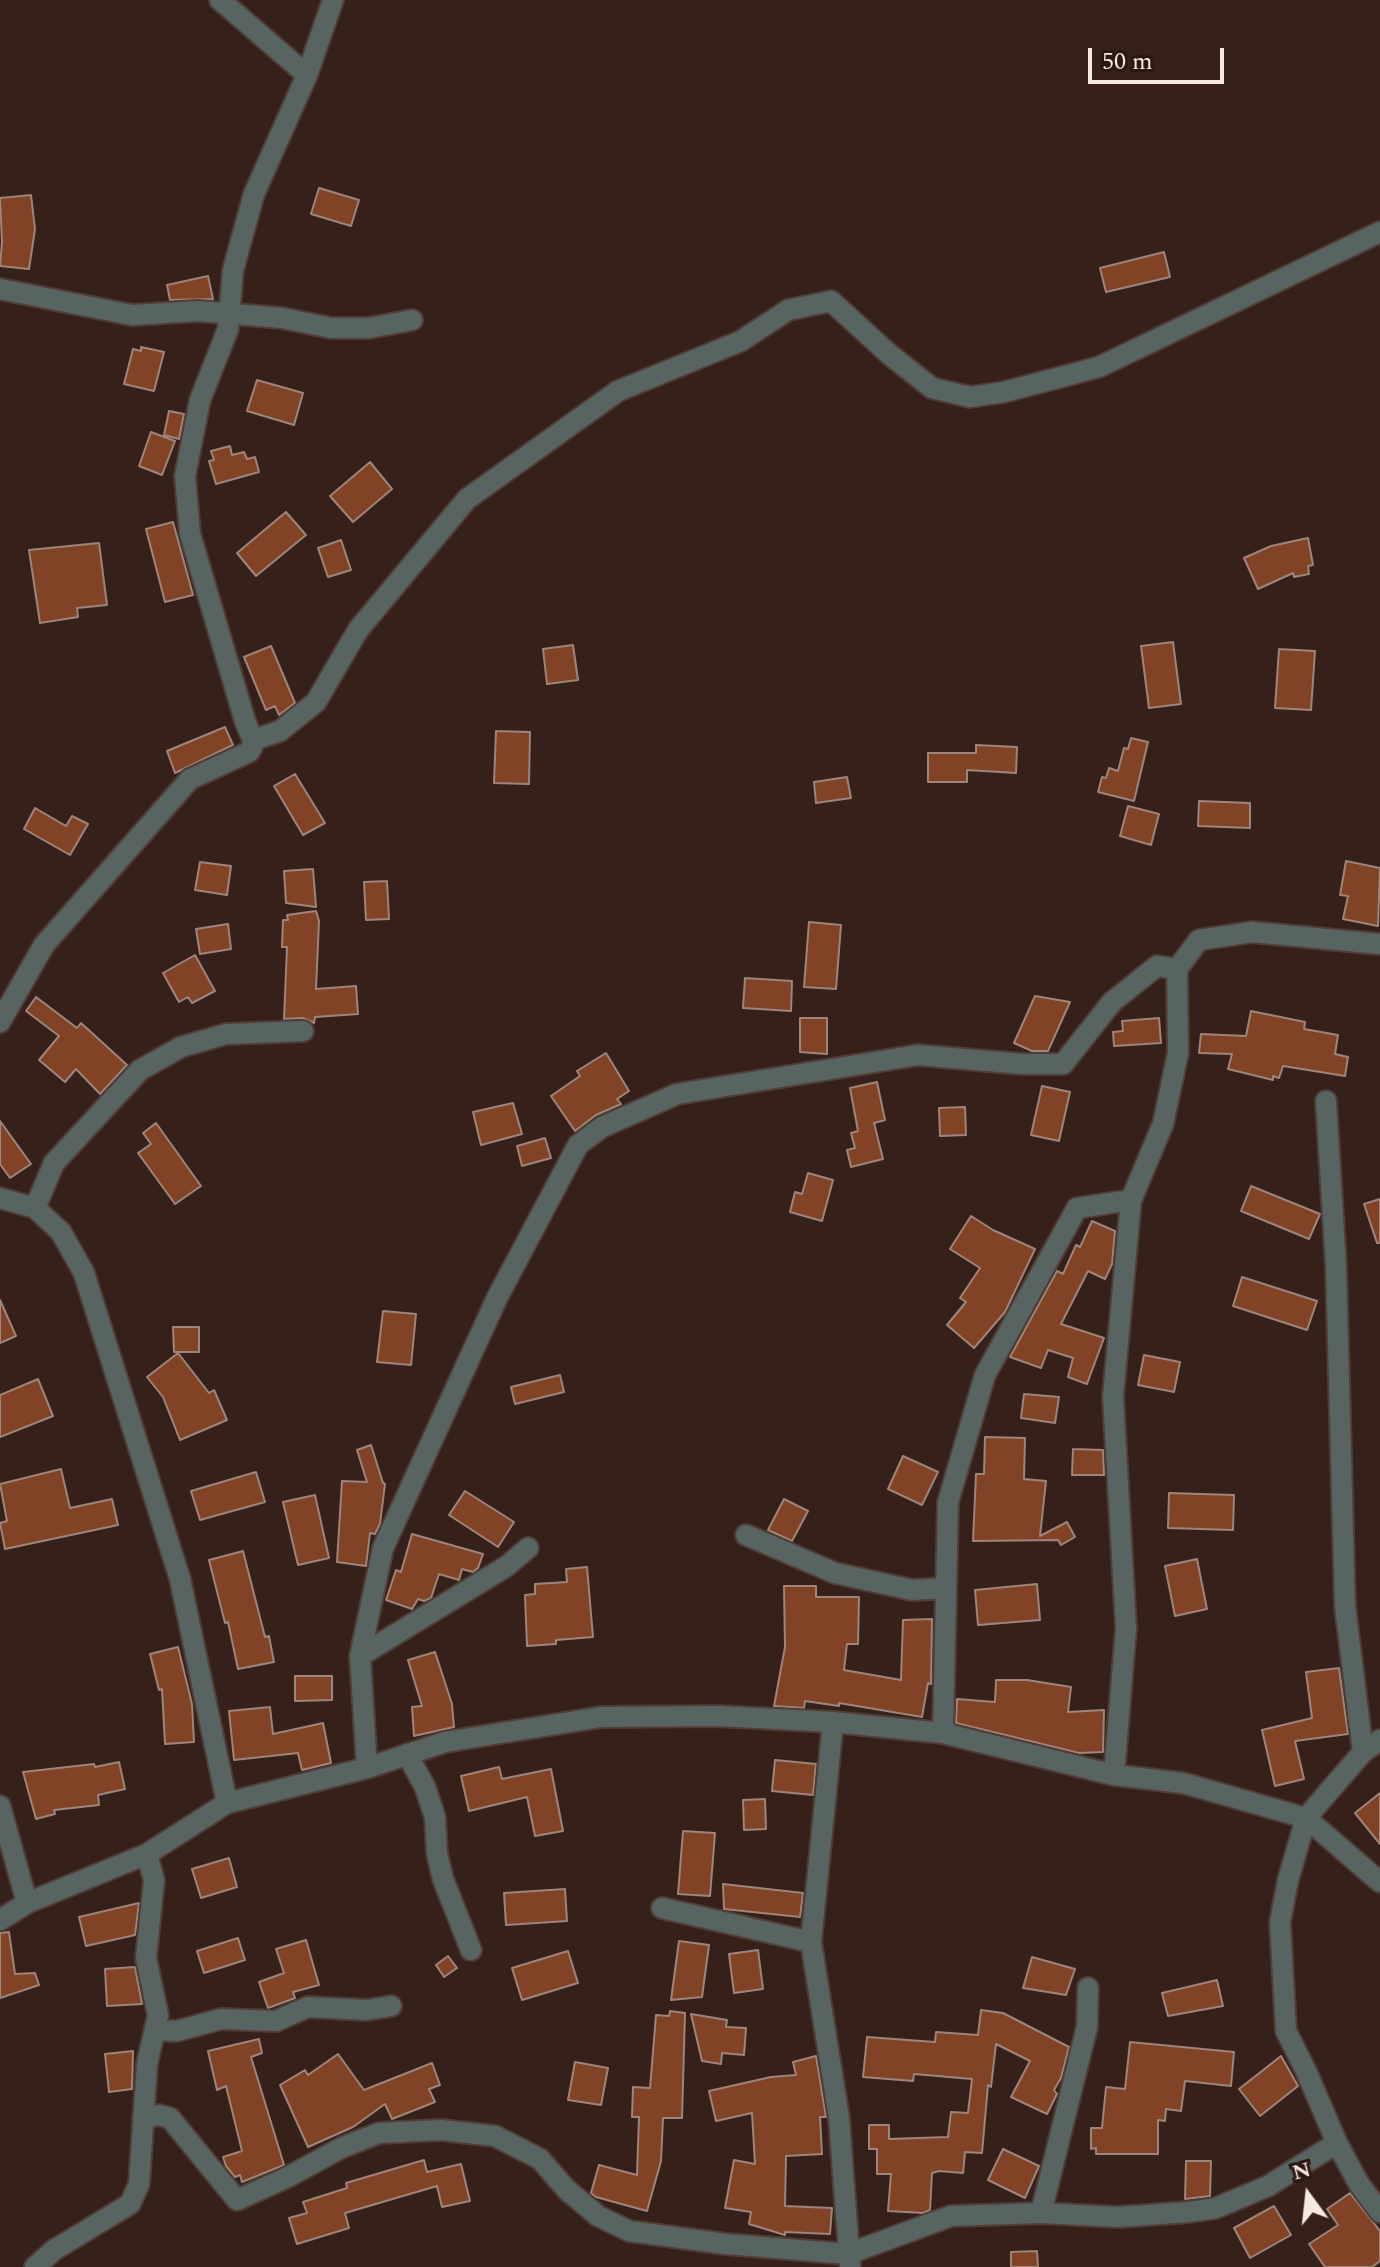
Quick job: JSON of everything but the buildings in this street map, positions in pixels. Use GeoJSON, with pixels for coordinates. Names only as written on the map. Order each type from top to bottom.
{"type":"FeatureCollection","features":[{"type":"Feature","properties":{"kind":"street"},"geometry":{"type":"LineString","coordinates":[[220,0],[307,75]]}},
{"type":"Feature","properties":{"kind":"street"},"geometry":{"type":"LineString","coordinates":[[0,1022],[44,945],[190,779],[249,752],[253,740],[190,534],[185,476],[200,400],[228,329],[233,270],[254,194],[307,75],[333,0]]}},
{"type":"Feature","properties":{"kind":"street"},"geometry":{"type":"LineString","coordinates":[[253,740],[280,731],[316,702],[358,630],[467,499],[618,391],[741,341],[788,310],[831,301],[932,388],[970,397],[1004,392],[1099,367],[1380,232]]}},
{"type":"Feature","properties":{"kind":"street"},"geometry":{"type":"LineString","coordinates":[[0,289],[132,315],[198,311],[282,318],[331,328],[369,328],[412,320]]}},
{"type":"Feature","properties":{"kind":"street"},"geometry":{"type":"LineString","coordinates":[[1114,1775],[1126,1628],[1113,1396],[1131,1200],[1163,1124],[1178,1053],[1177,969],[1199,940],[1252,932],[1380,944]]}},
{"type":"Feature","properties":{"kind":"street"},"geometry":{"type":"LineString","coordinates":[[367,1768],[360,1656],[383,1548],[497,1298],[578,1145],[602,1127],[677,1094],[918,1055],[1022,1064],[1063,1064],[1112,1002],[1157,966],[1177,969]]}},
{"type":"Feature","properties":{"kind":"street"},"geometry":{"type":"LineString","coordinates":[[35,1208],[54,1163],[140,1070],[181,1047],[226,1034],[303,1031]]}},
{"type":"Feature","properties":{"kind":"street"},"geometry":{"type":"LineString","coordinates":[[1326,1101],[1336,1267],[1345,1606],[1363,1752]]}},
{"type":"Feature","properties":{"kind":"street"},"geometry":{"type":"LineString","coordinates":[[0,1198],[35,1208],[61,1232],[84,1273],[180,1579],[227,1803]]}},
{"type":"Feature","properties":{"kind":"street"},"geometry":{"type":"LineString","coordinates":[[943,1733],[948,1502],[985,1375],[1077,1208],[1131,1200]]}},
{"type":"Feature","properties":{"kind":"street"},"geometry":{"type":"LineString","coordinates":[[746,1535],[835,1573],[912,1590],[946,1588]]}},
{"type":"Feature","properties":{"kind":"street"},"geometry":{"type":"LineString","coordinates":[[360,1656],[507,1566],[528,1548]]}},
{"type":"Feature","properties":{"kind":"street"},"geometry":{"type":"LineString","coordinates":[[0,1920],[27,1903],[147,1854],[227,1803],[367,1768],[445,1742],[601,1717],[717,1716],[833,1722],[943,1733],[1114,1775],[1183,1783],[1306,1818],[1380,1882]]}},
{"type":"Feature","properties":{"kind":"street"},"geometry":{"type":"LineString","coordinates":[[833,1722],[811,1942],[839,2118],[849,2261]]}},
{"type":"Feature","properties":{"kind":"street"},"geometry":{"type":"LineString","coordinates":[[1380,1740],[1363,1752],[1306,1818],[1288,1880],[1280,1922],[1286,2031],[1337,2143],[1359,2184],[1380,2212]]}},
{"type":"Feature","properties":{"kind":"street"},"geometry":{"type":"LineString","coordinates":[[407,1754],[425,1787],[435,1817],[437,1854],[443,1879],[471,1950]]}},
{"type":"Feature","properties":{"kind":"street"},"geometry":{"type":"LineString","coordinates":[[0,1806],[27,1903]]}},
{"type":"Feature","properties":{"kind":"street"},"geometry":{"type":"LineString","coordinates":[[35,2267],[54,2250],[130,2204],[139,2184],[147,2064],[157,2006],[148,1974],[145,1945],[154,1880],[147,1854]]}},
{"type":"Feature","properties":{"kind":"street"},"geometry":{"type":"LineString","coordinates":[[662,1908],[811,1942]]}},
{"type":"Feature","properties":{"kind":"street"},"geometry":{"type":"LineString","coordinates":[[1041,2213],[1087,2027],[1088,1988]]}},
{"type":"Feature","properties":{"kind":"street"},"geometry":{"type":"LineString","coordinates":[[155,2030],[177,2031],[221,2019],[276,2021],[308,2007],[367,2010],[391,2006]]}},
{"type":"Feature","properties":{"kind":"street"},"geometry":{"type":"LineString","coordinates":[[143,2118],[159,2115],[170,2118],[237,2200],[343,2147],[379,2133],[441,2130],[495,2136],[540,2159],[566,2189],[598,2216],[629,2231],[849,2261],[951,2216],[1041,2213],[1118,2217],[1216,2208],[1268,2186],[1337,2143]]}}]}
